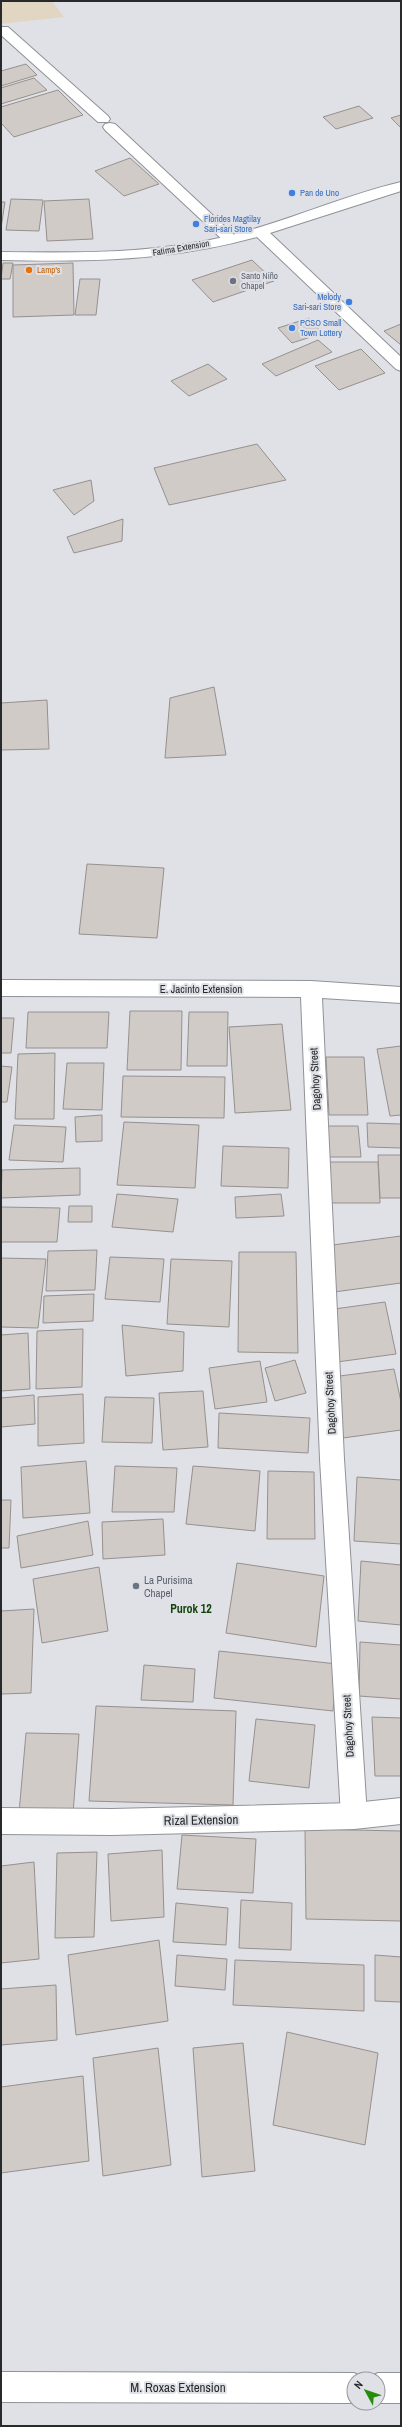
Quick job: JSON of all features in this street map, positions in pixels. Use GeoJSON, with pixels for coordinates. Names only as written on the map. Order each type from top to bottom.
{"type":"FeatureCollection","features":[{"type":"Feature","properties":{"kind":"street"},"geometry":{"type":"LineString","coordinates":[[3,30],[106,123],[230,239]]}},
{"type":"Feature","properties":{"kind":"street","name":"Fatima Extension"},"geometry":{"type":"LineString","coordinates":[[1,256],[128,256],[175,250],[230,239],[259,231],[401,186]]}},
{"type":"Feature","properties":{"kind":"street"},"geometry":{"type":"LineString","coordinates":[[259,231],[401,366]]}},
{"type":"Feature","properties":{"kind":"street","name":"E. Jacinto Extension"},"geometry":{"type":"LineString","coordinates":[[1,988],[311,989],[401,995]]}},
{"type":"Feature","properties":{"kind":"street","name":"Dagohoy Street"},"geometry":{"type":"LineString","coordinates":[[311,989],[332,1452],[354,1816]]}},
{"type":"Feature","properties":{"kind":"street","name":"Rizal Extension"},"geometry":{"type":"LineString","coordinates":[[1,1821],[112,1822],[354,1816],[401,1811]]}},
{"type":"Feature","properties":{"kind":"street","name":"M. Roxas Extension"},"geometry":{"type":"LineString","coordinates":[[1,2387],[346,2388]]}},
{"type":"Feature","properties":{"kind":"street"},"geometry":{"type":"LineString","coordinates":[[386,2388],[401,2388]]}},
{"type":"Feature","properties":{"kind":"shaded area"},"geometry":{"type":"Polygon","coordinates":[[[1,1],[52,1],[64,17],[1,24],[1,1]]]}},
{"type":"Feature","properties":{"kind":"building"},"geometry":{"type":"Polygon","coordinates":[[[26,64],[37,75],[1,86],[1,71],[26,64]]]}},
{"type":"Feature","properties":{"kind":"building"},"geometry":{"type":"Polygon","coordinates":[[[34,78],[47,90],[1,104],[1,88],[34,78]]]}},
{"type":"Feature","properties":{"kind":"building"},"geometry":{"type":"Polygon","coordinates":[[[58,90],[83,115],[14,137],[1,123],[1,107],[58,90]]]}},
{"type":"Feature","properties":{"kind":"building"},"geometry":{"type":"Polygon","coordinates":[[[359,106],[373,118],[336,129],[323,117],[359,106]]]}},
{"type":"Feature","properties":{"kind":"building"},"geometry":{"type":"Polygon","coordinates":[[[401,115],[401,128],[391,118],[401,115]]]}},
{"type":"Feature","properties":{"kind":"building"},"geometry":{"type":"Polygon","coordinates":[[[130,158],[159,184],[124,196],[95,171],[130,158]]]}},
{"type":"Feature","properties":{"kind":"building"},"geometry":{"type":"Polygon","coordinates":[[[11,199],[43,200],[39,231],[6,230],[11,199]]]}},
{"type":"Feature","properties":{"kind":"building"},"geometry":{"type":"Polygon","coordinates":[[[89,199],[93,239],[47,241],[44,201],[89,199]]]}},
{"type":"Feature","properties":{"kind":"building"},"geometry":{"type":"Polygon","coordinates":[[[1,202],[5,202],[1,228],[1,202]]]}},
{"type":"Feature","properties":{"kind":"building","name":"Santo Niño Chapel"},"geometry":{"type":"Polygon","coordinates":[[[252,260],[274,281],[213,302],[192,280],[252,260]]]}},
{"type":"Feature","properties":{"kind":"building"},"geometry":{"type":"Polygon","coordinates":[[[3,263],[13,263],[10,279],[1,279],[3,263]]]}},
{"type":"Feature","properties":{"kind":"building"},"geometry":{"type":"Polygon","coordinates":[[[73,263],[74,315],[13,317],[13,265],[73,263]]]}},
{"type":"Feature","properties":{"kind":"building"},"geometry":{"type":"Polygon","coordinates":[[[80,279],[100,279],[96,315],[75,315],[80,279]]]}},
{"type":"Feature","properties":{"kind":"building"},"geometry":{"type":"Polygon","coordinates":[[[309,318],[323,333],[292,343],[278,328],[309,318]]]}},
{"type":"Feature","properties":{"kind":"building"},"geometry":{"type":"Polygon","coordinates":[[[401,324],[401,345],[384,331],[401,324]]]}},
{"type":"Feature","properties":{"kind":"building"},"geometry":{"type":"Polygon","coordinates":[[[318,340],[332,352],[276,376],[262,364],[318,340]]]}},
{"type":"Feature","properties":{"kind":"building"},"geometry":{"type":"Polygon","coordinates":[[[361,349],[385,373],[339,390],[315,366],[361,349]]]}},
{"type":"Feature","properties":{"kind":"building"},"geometry":{"type":"Polygon","coordinates":[[[208,364],[227,379],[189,396],[171,381],[208,364]]]}},
{"type":"Feature","properties":{"kind":"building"},"geometry":{"type":"Polygon","coordinates":[[[257,444],[286,480],[169,505],[154,468],[257,444]]]}},
{"type":"Feature","properties":{"kind":"building"},"geometry":{"type":"Polygon","coordinates":[[[91,480],[94,501],[74,515],[53,490],[91,480]]]}},
{"type":"Feature","properties":{"kind":"building"},"geometry":{"type":"Polygon","coordinates":[[[123,519],[122,541],[74,553],[67,537],[123,519]]]}},
{"type":"Feature","properties":{"kind":"building"},"geometry":{"type":"Polygon","coordinates":[[[214,687],[226,755],[165,758],[170,698],[214,687]]]}},
{"type":"Feature","properties":{"kind":"building"},"geometry":{"type":"Polygon","coordinates":[[[47,700],[49,749],[1,750],[1,703],[47,700]]]}},
{"type":"Feature","properties":{"kind":"building"},"geometry":{"type":"Polygon","coordinates":[[[87,864],[164,868],[157,938],[79,934],[87,864]]]}},
{"type":"Feature","properties":{"kind":"building"},"geometry":{"type":"Polygon","coordinates":[[[130,1011],[182,1011],[181,1070],[127,1070],[130,1011]]]}},
{"type":"Feature","properties":{"kind":"building"},"geometry":{"type":"Polygon","coordinates":[[[28,1012],[109,1012],[107,1048],[26,1048],[28,1012]]]}},
{"type":"Feature","properties":{"kind":"building"},"geometry":{"type":"Polygon","coordinates":[[[189,1012],[228,1012],[227,1066],[187,1066],[189,1012]]]}},
{"type":"Feature","properties":{"kind":"building"},"geometry":{"type":"Polygon","coordinates":[[[1,1018],[14,1018],[11,1053],[1,1053],[1,1018]]]}},
{"type":"Feature","properties":{"kind":"building"},"geometry":{"type":"Polygon","coordinates":[[[282,1024],[291,1110],[235,1113],[229,1027],[282,1024]]]}},
{"type":"Feature","properties":{"kind":"building"},"geometry":{"type":"Polygon","coordinates":[[[401,1046],[401,1115],[390,1116],[377,1049],[401,1046]]]}},
{"type":"Feature","properties":{"kind":"building"},"geometry":{"type":"Polygon","coordinates":[[[55,1053],[54,1119],[15,1119],[18,1054],[55,1053]]]}},
{"type":"Feature","properties":{"kind":"building"},"geometry":{"type":"Polygon","coordinates":[[[326,1057],[364,1057],[368,1115],[329,1115],[326,1057]]]}},
{"type":"Feature","properties":{"kind":"building"},"geometry":{"type":"Polygon","coordinates":[[[67,1063],[104,1063],[102,1110],[63,1109],[67,1063]]]}},
{"type":"Feature","properties":{"kind":"building"},"geometry":{"type":"Polygon","coordinates":[[[1,1066],[12,1067],[7,1102],[1,1102],[1,1066]]]}},
{"type":"Feature","properties":{"kind":"building"},"geometry":{"type":"Polygon","coordinates":[[[123,1076],[225,1077],[224,1118],[121,1117],[123,1076]]]}},
{"type":"Feature","properties":{"kind":"building"},"geometry":{"type":"Polygon","coordinates":[[[102,1115],[102,1141],[76,1142],[75,1117],[102,1115]]]}},
{"type":"Feature","properties":{"kind":"building"},"geometry":{"type":"Polygon","coordinates":[[[124,1122],[199,1125],[195,1188],[117,1185],[124,1122]]]}},
{"type":"Feature","properties":{"kind":"building"},"geometry":{"type":"Polygon","coordinates":[[[367,1123],[401,1124],[401,1148],[368,1147],[367,1123]]]}},
{"type":"Feature","properties":{"kind":"building"},"geometry":{"type":"Polygon","coordinates":[[[14,1125],[66,1127],[63,1162],[9,1160],[14,1125]]]}},
{"type":"Feature","properties":{"kind":"building"},"geometry":{"type":"Polygon","coordinates":[[[327,1126],[358,1126],[361,1157],[328,1157],[327,1126]]]}},
{"type":"Feature","properties":{"kind":"building"},"geometry":{"type":"Polygon","coordinates":[[[223,1146],[289,1148],[288,1188],[221,1186],[223,1146]]]}},
{"type":"Feature","properties":{"kind":"building"},"geometry":{"type":"Polygon","coordinates":[[[378,1155],[401,1155],[401,1198],[380,1198],[378,1155]]]}},
{"type":"Feature","properties":{"kind":"building"},"geometry":{"type":"Polygon","coordinates":[[[328,1162],[378,1162],[380,1203],[330,1203],[328,1162]]]}},
{"type":"Feature","properties":{"kind":"building"},"geometry":{"type":"Polygon","coordinates":[[[80,1168],[80,1195],[1,1198],[2,1170],[80,1168]]]}},
{"type":"Feature","properties":{"kind":"building"},"geometry":{"type":"Polygon","coordinates":[[[117,1194],[178,1199],[173,1232],[112,1227],[117,1194]]]}},
{"type":"Feature","properties":{"kind":"building"},"geometry":{"type":"Polygon","coordinates":[[[281,1194],[284,1216],[236,1218],[235,1197],[281,1194]]]}},
{"type":"Feature","properties":{"kind":"building"},"geometry":{"type":"Polygon","coordinates":[[[69,1206],[92,1206],[92,1222],[68,1222],[69,1206]]]}},
{"type":"Feature","properties":{"kind":"building"},"geometry":{"type":"Polygon","coordinates":[[[1,1207],[60,1208],[57,1242],[1,1242],[1,1207]]]}},
{"type":"Feature","properties":{"kind":"building"},"geometry":{"type":"Polygon","coordinates":[[[401,1236],[401,1283],[334,1292],[325,1246],[401,1236]]]}},
{"type":"Feature","properties":{"kind":"building"},"geometry":{"type":"Polygon","coordinates":[[[97,1250],[95,1290],[46,1291],[48,1251],[97,1250]]]}},
{"type":"Feature","properties":{"kind":"building"},"geometry":{"type":"Polygon","coordinates":[[[239,1252],[296,1252],[298,1353],[238,1352],[239,1252]]]}},
{"type":"Feature","properties":{"kind":"building"},"geometry":{"type":"Polygon","coordinates":[[[110,1257],[164,1259],[160,1302],[105,1299],[110,1257]]]}},
{"type":"Feature","properties":{"kind":"building"},"geometry":{"type":"Polygon","coordinates":[[[1,1258],[46,1259],[38,1328],[1,1327],[1,1258]]]}},
{"type":"Feature","properties":{"kind":"building"},"geometry":{"type":"Polygon","coordinates":[[[171,1259],[232,1261],[229,1327],[167,1324],[171,1259]]]}},
{"type":"Feature","properties":{"kind":"building"},"geometry":{"type":"Polygon","coordinates":[[[94,1294],[93,1321],[43,1323],[44,1296],[94,1294]]]}},
{"type":"Feature","properties":{"kind":"building"},"geometry":{"type":"Polygon","coordinates":[[[385,1302],[396,1354],[337,1362],[327,1310],[385,1302]]]}},
{"type":"Feature","properties":{"kind":"building"},"geometry":{"type":"Polygon","coordinates":[[[122,1325],[184,1332],[183,1371],[126,1376],[122,1325]]]}},
{"type":"Feature","properties":{"kind":"building"},"geometry":{"type":"Polygon","coordinates":[[[83,1329],[82,1387],[36,1389],[37,1331],[83,1329]]]}},
{"type":"Feature","properties":{"kind":"building"},"geometry":{"type":"Polygon","coordinates":[[[28,1333],[30,1389],[1,1391],[1,1335],[28,1333]]]}},
{"type":"Feature","properties":{"kind":"building"},"geometry":{"type":"Polygon","coordinates":[[[295,1360],[306,1393],[275,1401],[265,1368],[295,1360]]]}},
{"type":"Feature","properties":{"kind":"building"},"geometry":{"type":"Polygon","coordinates":[[[260,1361],[267,1402],[215,1409],[209,1368],[260,1361]]]}},
{"type":"Feature","properties":{"kind":"building"},"geometry":{"type":"Polygon","coordinates":[[[394,1369],[401,1402],[401,1430],[343,1438],[332,1377],[394,1369]]]}},
{"type":"Feature","properties":{"kind":"building"},"geometry":{"type":"Polygon","coordinates":[[[203,1391],[208,1447],[163,1450],[159,1393],[203,1391]]]}},
{"type":"Feature","properties":{"kind":"building"},"geometry":{"type":"Polygon","coordinates":[[[83,1394],[84,1443],[38,1446],[38,1397],[83,1394]]]}},
{"type":"Feature","properties":{"kind":"building"},"geometry":{"type":"Polygon","coordinates":[[[34,1395],[35,1424],[1,1427],[1,1398],[34,1395]]]}},
{"type":"Feature","properties":{"kind":"building"},"geometry":{"type":"Polygon","coordinates":[[[105,1397],[154,1398],[152,1443],[102,1442],[105,1397]]]}},
{"type":"Feature","properties":{"kind":"building"},"geometry":{"type":"Polygon","coordinates":[[[219,1413],[310,1418],[308,1453],[218,1448],[219,1413]]]}},
{"type":"Feature","properties":{"kind":"building"},"geometry":{"type":"Polygon","coordinates":[[[86,1461],[90,1513],[23,1518],[21,1467],[86,1461]]]}},
{"type":"Feature","properties":{"kind":"building"},"geometry":{"type":"Polygon","coordinates":[[[115,1466],[177,1468],[174,1512],[112,1512],[115,1466]]]}},
{"type":"Feature","properties":{"kind":"building"},"geometry":{"type":"Polygon","coordinates":[[[193,1466],[260,1471],[255,1531],[186,1524],[193,1466]]]}},
{"type":"Feature","properties":{"kind":"building"},"geometry":{"type":"Polygon","coordinates":[[[268,1471],[314,1472],[315,1539],[267,1539],[268,1471]]]}},
{"type":"Feature","properties":{"kind":"building"},"geometry":{"type":"Polygon","coordinates":[[[357,1477],[401,1480],[401,1544],[354,1541],[357,1477]]]}},
{"type":"Feature","properties":{"kind":"building"},"geometry":{"type":"Polygon","coordinates":[[[1,1500],[11,1500],[9,1548],[1,1548],[1,1500]]]}},
{"type":"Feature","properties":{"kind":"building"},"geometry":{"type":"Polygon","coordinates":[[[163,1519],[165,1555],[103,1559],[102,1522],[163,1519]]]}},
{"type":"Feature","properties":{"kind":"building"},"geometry":{"type":"Polygon","coordinates":[[[88,1521],[93,1555],[21,1568],[17,1536],[88,1521]]]}},
{"type":"Feature","properties":{"kind":"building"},"geometry":{"type":"Polygon","coordinates":[[[361,1561],[401,1565],[401,1625],[358,1621],[361,1561]]]}},
{"type":"Feature","properties":{"kind":"building"},"geometry":{"type":"Polygon","coordinates":[[[237,1563],[324,1576],[316,1647],[226,1633],[237,1563]]]}},
{"type":"Feature","properties":{"kind":"building"},"geometry":{"type":"Polygon","coordinates":[[[99,1567],[108,1631],[42,1643],[33,1579],[99,1567]]]}},
{"type":"Feature","properties":{"kind":"building"},"geometry":{"type":"Polygon","coordinates":[[[34,1609],[31,1693],[1,1694],[1,1611],[34,1609]]]}},
{"type":"Feature","properties":{"kind":"building"},"geometry":{"type":"Polygon","coordinates":[[[360,1642],[401,1645],[401,1699],[359,1696],[360,1642]]]}},
{"type":"Feature","properties":{"kind":"building"},"geometry":{"type":"Polygon","coordinates":[[[219,1651],[337,1664],[333,1711],[214,1698],[219,1651]]]}},
{"type":"Feature","properties":{"kind":"building"},"geometry":{"type":"Polygon","coordinates":[[[144,1665],[195,1669],[193,1702],[141,1700],[144,1665]]]}},
{"type":"Feature","properties":{"kind":"building"},"geometry":{"type":"Polygon","coordinates":[[[96,1706],[236,1711],[233,1805],[89,1801],[96,1706]]]}},
{"type":"Feature","properties":{"kind":"building"},"geometry":{"type":"Polygon","coordinates":[[[372,1717],[401,1718],[401,1776],[375,1776],[372,1717]]]}},
{"type":"Feature","properties":{"kind":"building"},"geometry":{"type":"Polygon","coordinates":[[[256,1719],[315,1725],[309,1788],[249,1781],[256,1719]]]}},
{"type":"Feature","properties":{"kind":"building"},"geometry":{"type":"Polygon","coordinates":[[[26,1733],[79,1734],[73,1814],[19,1813],[26,1733]]]}},
{"type":"Feature","properties":{"kind":"building"},"geometry":{"type":"Polygon","coordinates":[[[305,1829],[401,1831],[401,1921],[306,1919],[305,1829]]]}},
{"type":"Feature","properties":{"kind":"building"},"geometry":{"type":"Polygon","coordinates":[[[182,1835],[256,1839],[253,1893],[177,1889],[182,1835]]]}},
{"type":"Feature","properties":{"kind":"building"},"geometry":{"type":"Polygon","coordinates":[[[162,1850],[164,1917],[111,1921],[108,1854],[162,1850]]]}},
{"type":"Feature","properties":{"kind":"building"},"geometry":{"type":"Polygon","coordinates":[[[97,1852],[94,1937],[55,1938],[57,1853],[97,1852]]]}},
{"type":"Feature","properties":{"kind":"building"},"geometry":{"type":"Polygon","coordinates":[[[34,1862],[39,1959],[1,1963],[1,1866],[34,1862]]]}},
{"type":"Feature","properties":{"kind":"building"},"geometry":{"type":"Polygon","coordinates":[[[241,1900],[292,1903],[291,1950],[239,1948],[241,1900]]]}},
{"type":"Feature","properties":{"kind":"building"},"geometry":{"type":"Polygon","coordinates":[[[176,1903],[228,1908],[226,1945],[173,1942],[176,1903]]]}},
{"type":"Feature","properties":{"kind":"building"},"geometry":{"type":"Polygon","coordinates":[[[159,1940],[168,2021],[76,2035],[68,1955],[159,1940]]]}},
{"type":"Feature","properties":{"kind":"building"},"geometry":{"type":"Polygon","coordinates":[[[177,1955],[227,1959],[225,1990],[175,1986],[177,1955]]]}},
{"type":"Feature","properties":{"kind":"building"},"geometry":{"type":"Polygon","coordinates":[[[375,1955],[401,1957],[401,2002],[375,2001],[375,1955]]]}},
{"type":"Feature","properties":{"kind":"building"},"geometry":{"type":"Polygon","coordinates":[[[235,1960],[364,1965],[364,2011],[233,2005],[235,1960]]]}},
{"type":"Feature","properties":{"kind":"building"},"geometry":{"type":"Polygon","coordinates":[[[56,1985],[57,2040],[1,2045],[1,1989],[56,1985]]]}},
{"type":"Feature","properties":{"kind":"building"},"geometry":{"type":"Polygon","coordinates":[[[287,2032],[378,2053],[365,2145],[273,2125],[287,2032]]]}},
{"type":"Feature","properties":{"kind":"building"},"geometry":{"type":"Polygon","coordinates":[[[243,2043],[255,2171],[202,2177],[193,2048],[243,2043]]]}},
{"type":"Feature","properties":{"kind":"building"},"geometry":{"type":"Polygon","coordinates":[[[158,2048],[171,2165],[103,2176],[93,2058],[158,2048]]]}},
{"type":"Feature","properties":{"kind":"building"},"geometry":{"type":"Polygon","coordinates":[[[83,2076],[89,2161],[1,2173],[1,2087],[83,2076]]]}},
{"type":"Feature","properties":{"kind":"place","name":"Pan de Uno"},"geometry":{"type":"Point","coordinates":[292,193]}},
{"type":"Feature","properties":{"kind":"place","name":"Florides Magtilay Sari-sari Store"},"geometry":{"type":"Point","coordinates":[196,224]}},
{"type":"Feature","properties":{"kind":"place","name":"Lamp's"},"geometry":{"type":"Point","coordinates":[29,270]}},
{"type":"Feature","properties":{"kind":"place","name":"Santo Niño Chapel"},"geometry":{"type":"Point","coordinates":[233,281]}},
{"type":"Feature","properties":{"kind":"place","name":"Melody Sari-sari Store"},"geometry":{"type":"Point","coordinates":[349,302]}},
{"type":"Feature","properties":{"kind":"place","name":"PCSO Small Town Lottery"},"geometry":{"type":"Point","coordinates":[292,328]}},
{"type":"Feature","properties":{"kind":"place","name":"La Purisima Chapel"},"geometry":{"type":"Point","coordinates":[136,1586]}},
{"type":"Feature","properties":{"kind":"district","name":"Purok 12"},"geometry":{"type":"Point","coordinates":[191,1609]}}]}
